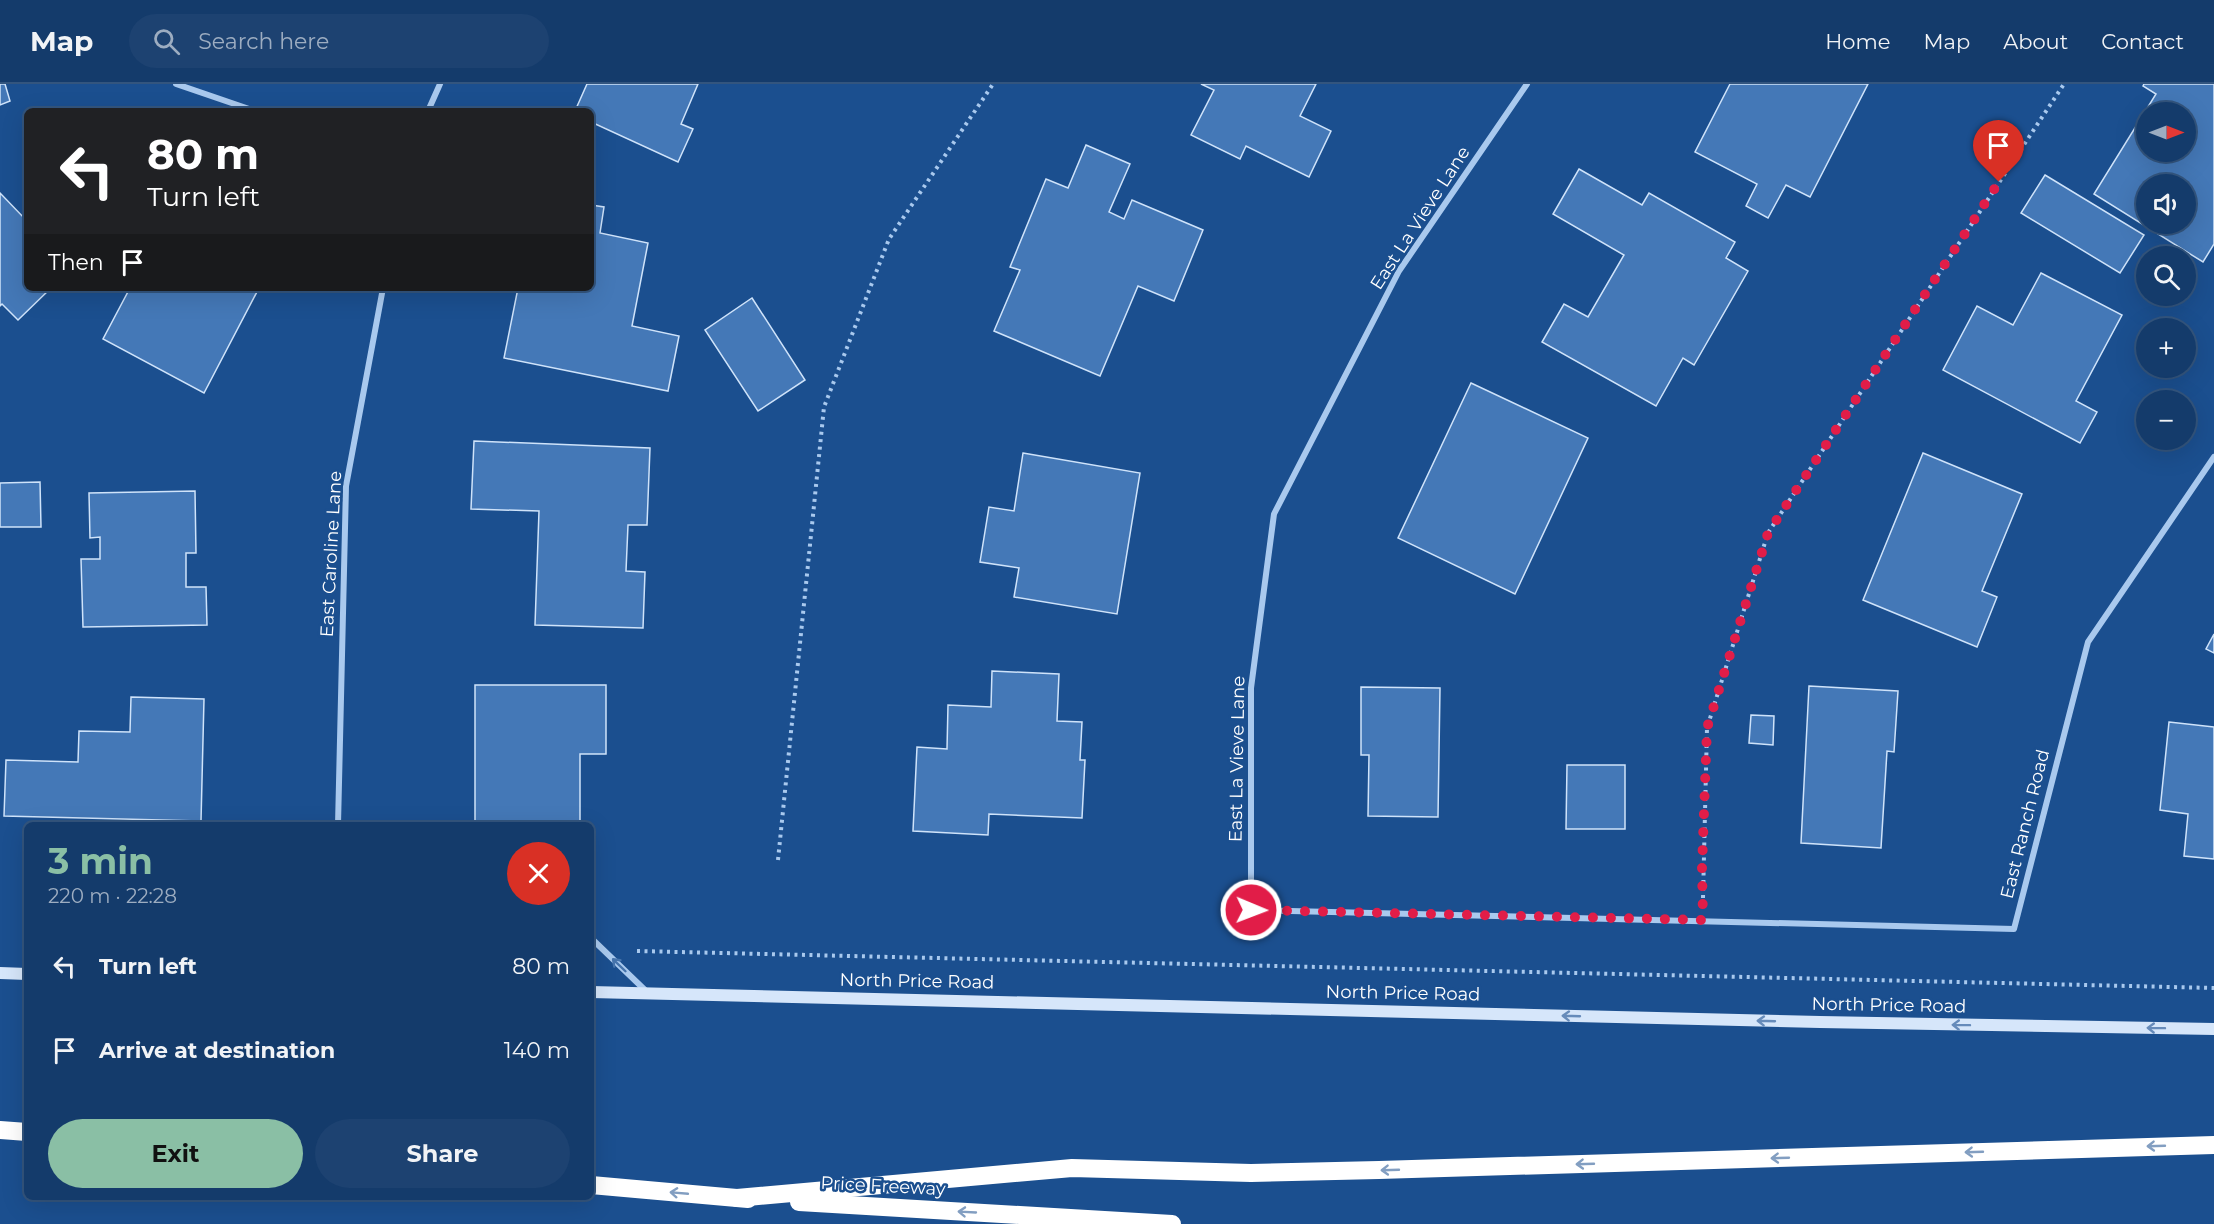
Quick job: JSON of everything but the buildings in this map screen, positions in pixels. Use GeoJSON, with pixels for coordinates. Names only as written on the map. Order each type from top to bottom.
{"type":"FeatureCollection","features":[{"type":"Feature","properties":{"kind":"highway"},"geometry":{"type":"LineString","coordinates":[[0,1130],[24,1132]]}},
{"type":"Feature","properties":{"kind":"highway"},"geometry":{"type":"LineString","coordinates":[[737,1198],[1072,1168],[1251,1173],[2214,1145]]}},
{"type":"Feature","properties":{"kind":"highway","name":"Price Freeway"},"geometry":{"type":"LineString","coordinates":[[594,1185],[737,1198],[1172,1224]]}},
{"type":"Feature","properties":{"kind":"main road"},"geometry":{"type":"LineString","coordinates":[[0,973],[24,974]]}},
{"type":"Feature","properties":{"kind":"main road","name":"North Price Road"},"geometry":{"type":"LineString","coordinates":[[594,992],[2214,1029]]}},
{"type":"Feature","properties":{"kind":"street"},"geometry":{"type":"LineString","coordinates":[[176,84],[246,108]]}},
{"type":"Feature","properties":{"kind":"street"},"geometry":{"type":"LineString","coordinates":[[429,108],[440,84]]}},
{"type":"Feature","properties":{"kind":"street","name":"East La Vieve Lane"},"geometry":{"type":"LineString","coordinates":[[1527,84],[1400,272],[1274,514],[1251,688],[1251,910],[1703,920]]}},
{"type":"Feature","properties":{"kind":"street","name":"East Caroline Lane"},"geometry":{"type":"LineString","coordinates":[[338,822],[346,486],[381,291]]}},
{"type":"Feature","properties":{"kind":"street","name":"East Ranch Road"},"geometry":{"type":"LineString","coordinates":[[1703,920],[2014,929],[2088,642],[2214,457]]}},
{"type":"Feature","properties":{"kind":"street"},"geometry":{"type":"LineString","coordinates":[[594,941],[648,992]]}},
{"type":"Feature","properties":{"kind":"path"},"geometry":{"type":"LineString","coordinates":[[778,860],[824,407],[889,239],[993,84]]}},
{"type":"Feature","properties":{"kind":"path"},"geometry":{"type":"LineString","coordinates":[[1703,920],[1702,868],[1707,728],[1768,533],[2064,84]]}},
{"type":"Feature","properties":{"kind":"path"},"geometry":{"type":"LineString","coordinates":[[604,950],[2214,988]]}},
{"type":"Feature","properties":{"kind":"route"},"geometry":{"type":"LineString","coordinates":[[1251,910],[1703,920],[1702,868],[1707,728],[1768,533],[1999,182]]}}]}
